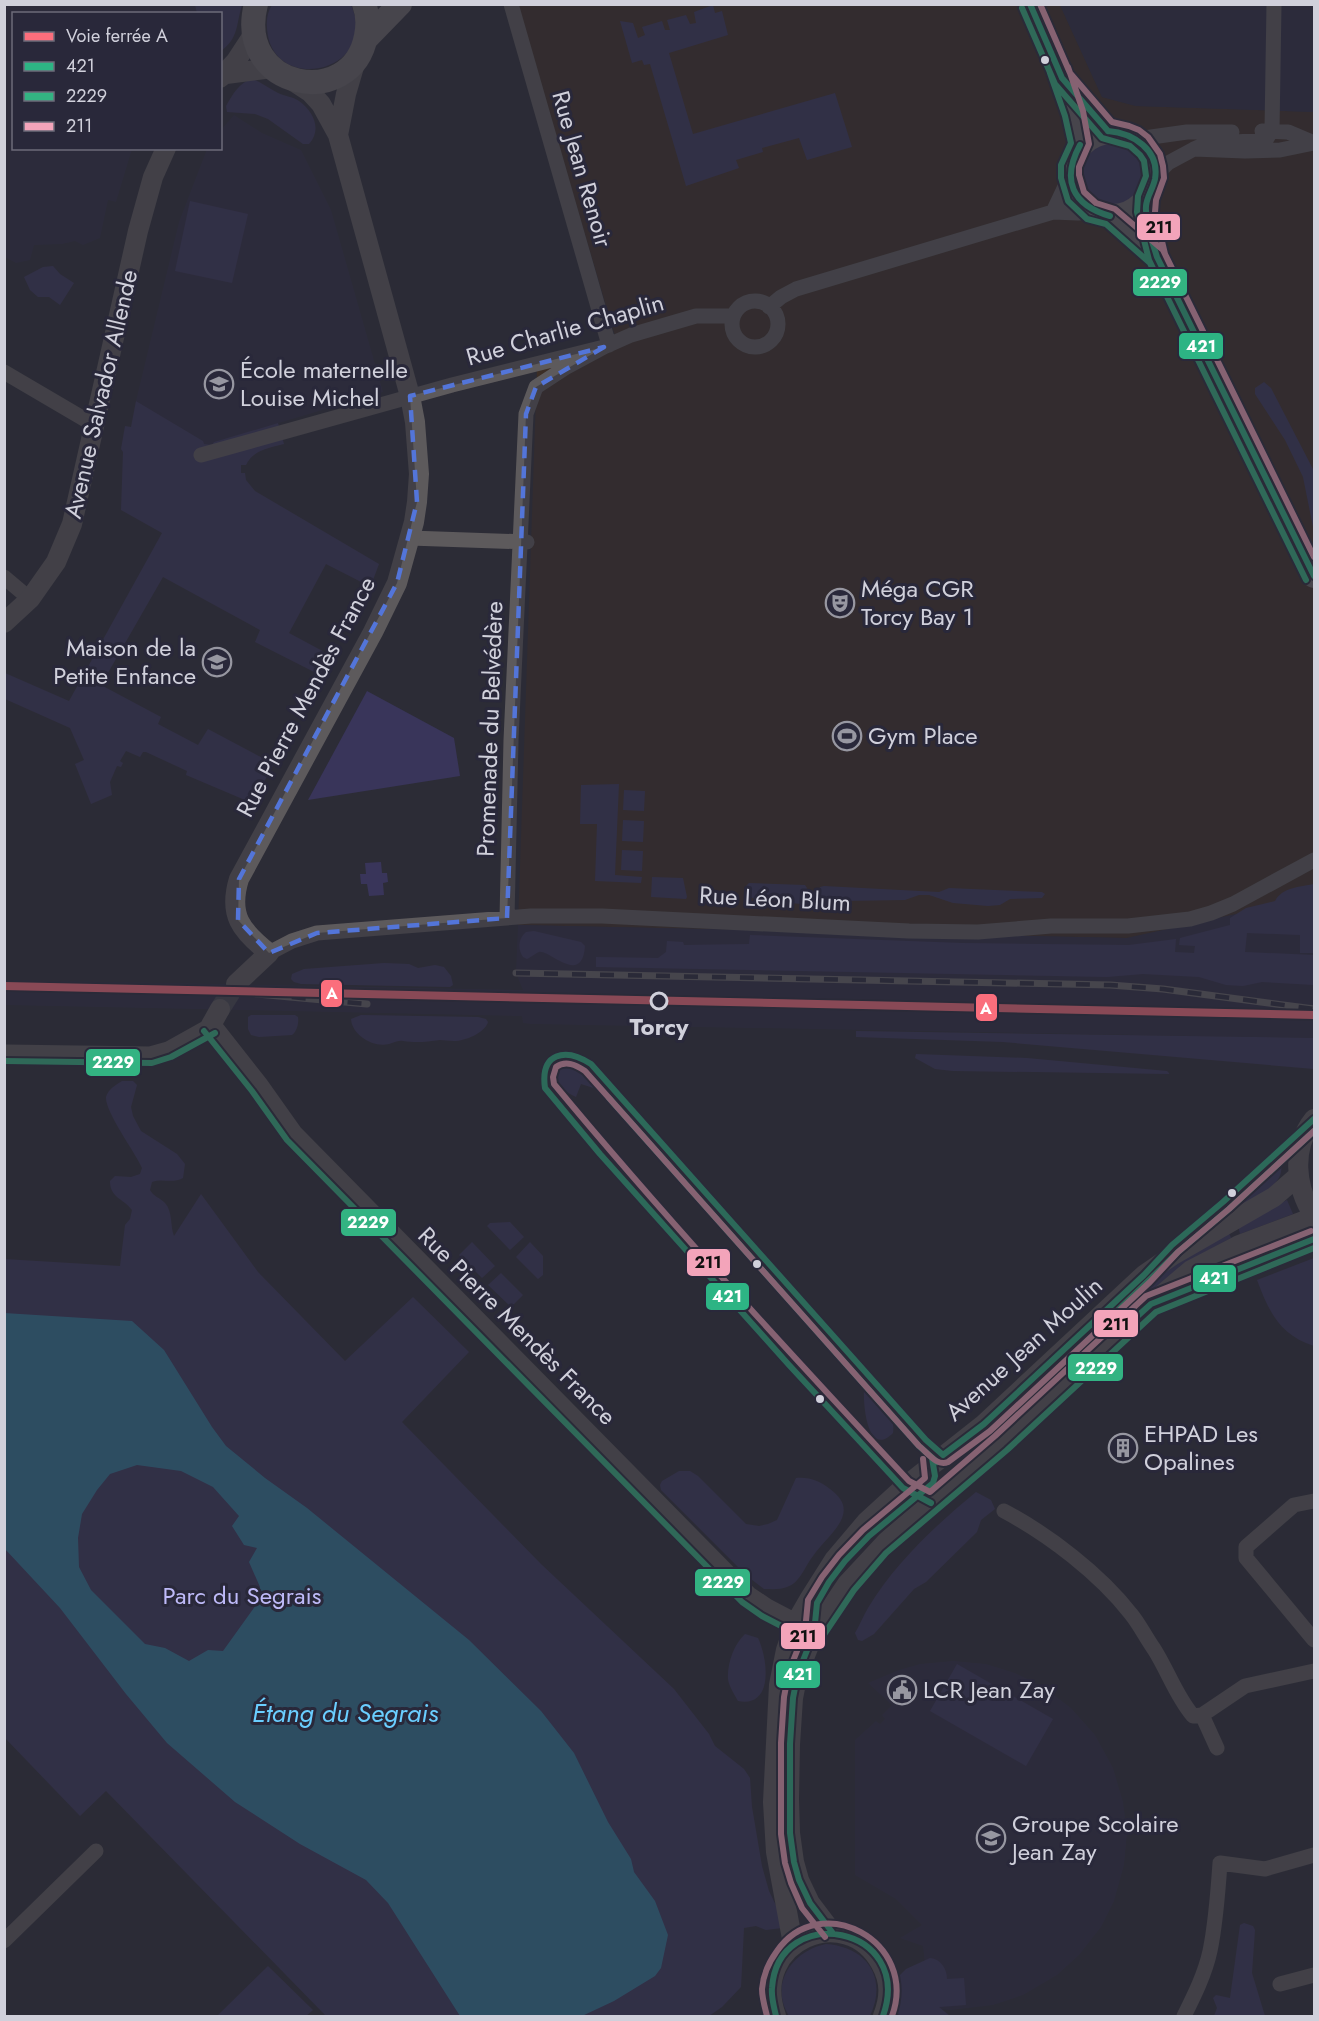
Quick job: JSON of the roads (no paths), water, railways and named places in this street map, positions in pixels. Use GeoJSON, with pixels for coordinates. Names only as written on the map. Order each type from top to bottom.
{"type":"FeatureCollection","features":[{"type":"Feature","properties":{"kind":"main road"},"geometry":{"type":"LineString","coordinates":[[256,4],[253,35],[260,53],[281,74],[307,82],[326,80],[342,73],[356,60],[364,45],[368,27],[364,4]]}},
{"type":"Feature","properties":{"kind":"main road"},"geometry":{"type":"LineString","coordinates":[[366,39],[400,4]]}},
{"type":"Feature","properties":{"kind":"main road"},"geometry":{"type":"LineString","coordinates":[[1030,4],[1062,78],[1074,114],[1080,145]]}},
{"type":"Feature","properties":{"kind":"main road"},"geometry":{"type":"LineString","coordinates":[[1062,78],[1108,131]]}},
{"type":"Feature","properties":{"kind":"main road"},"geometry":{"type":"LineString","coordinates":[[1157,257],[1076,197],[1070,177],[1074,154],[1088,138],[1108,131],[1118,131],[1137,139],[1151,155],[1149,234],[1157,257],[1314,576]]}},
{"type":"Feature","properties":{"kind":"main road"},"geometry":{"type":"LineString","coordinates":[[1101,214],[1131,212],[1151,187]]}},
{"type":"Feature","properties":{"kind":"street","name":"Rue Jean Renoir"},"geometry":{"type":"LineString","coordinates":[[511,4],[607,346]]}},
{"type":"Feature","properties":{"kind":"street"},"geometry":{"type":"LineString","coordinates":[[1151,187],[1168,163],[1206,144],[1266,140],[1272,130],[1274,4]]}},
{"type":"Feature","properties":{"kind":"street"},"geometry":{"type":"LineString","coordinates":[[223,76],[253,35]]}},
{"type":"Feature","properties":{"kind":"street","name":"Rue Pierre Mendès France"},"geometry":{"type":"LineString","coordinates":[[338,135],[356,60]]}},
{"type":"Feature","properties":{"kind":"street"},"geometry":{"type":"LineString","coordinates":[[223,76],[281,74]]}},
{"type":"Feature","properties":{"kind":"street","name":"Rue Pierre Mendès France"},"geometry":{"type":"LineString","coordinates":[[269,952],[250,938],[238,921],[235,902],[239,879],[378,624],[397,583],[410,538],[417,502],[419,474],[415,422],[410,396],[338,135],[321,104],[310,92],[281,74]]}},
{"type":"Feature","properties":{"kind":"street"},"geometry":{"type":"LineString","coordinates":[[1137,139],[1187,132],[1272,130],[1288,132],[1314,143]]}},
{"type":"Feature","properties":{"kind":"street"},"geometry":{"type":"LineString","coordinates":[[1194,149],[1280,150],[1314,143]]}},
{"type":"Feature","properties":{"kind":"street","name":"Avenue Salvador Allende"},"geometry":{"type":"LineString","coordinates":[[4,623],[30,599],[56,562],[72,524],[143,210],[153,177],[165,150]]}},
{"type":"Feature","properties":{"kind":"street"},"geometry":{"type":"LineString","coordinates":[[1053,212],[1070,177]]}},
{"type":"Feature","properties":{"kind":"street"},"geometry":{"type":"LineString","coordinates":[[769,307],[796,289],[1053,212],[1101,214]]}},
{"type":"Feature","properties":{"kind":"street"},"geometry":{"type":"LineString","coordinates":[[749,302],[763,303],[769,307],[776,317],[777,330],[774,337],[763,346],[750,347],[738,340],[732,328],[733,316],[742,305],[749,302]]}},
{"type":"Feature","properties":{"kind":"street","name":"Rue Charlie Chaplin"},"geometry":{"type":"LineString","coordinates":[[201,454],[410,396],[607,346],[631,335],[696,316],[733,316]]}},
{"type":"Feature","properties":{"kind":"street","name":"Promenade du Belvédère"},"geometry":{"type":"LineString","coordinates":[[507,918],[523,542],[524,425],[536,387],[565,368],[607,346]]}},
{"type":"Feature","properties":{"kind":"street"},"geometry":{"type":"LineString","coordinates":[[4,372],[96,426]]}},
{"type":"Feature","properties":{"kind":"street"},"geometry":{"type":"LineString","coordinates":[[410,538],[523,542]]}},
{"type":"Feature","properties":{"kind":"street"},"geometry":{"type":"LineString","coordinates":[[4,577],[30,599]]}},
{"type":"Feature","properties":{"kind":"street","name":"Rue Léon Blum"},"geometry":{"type":"LineString","coordinates":[[236,984],[269,952],[317,933],[507,918],[602,916],[978,932],[1051,926],[1128,926],[1190,919],[1233,904],[1314,860]]}},
{"type":"Feature","properties":{"kind":"street"},"geometry":{"type":"LineString","coordinates":[[4,1052],[150,1054],[168,1049],[216,1017]]}},
{"type":"Feature","properties":{"kind":"street","name":"Rue Pierre Mendès France"},"geometry":{"type":"LineString","coordinates":[[216,1017],[293,1134],[748,1596],[795,1624],[814,1632]]}},
{"type":"Feature","properties":{"kind":"street"},"geometry":{"type":"LineString","coordinates":[[832,1932],[810,1903],[800,1880],[794,1862],[790,1833],[793,1698],[798,1673],[814,1632],[846,1584],[880,1547],[1001,1443],[1168,1288],[1191,1270],[1218,1254],[1268,1232],[1314,1216],[1304,1197],[1298,1176],[1301,1143],[1314,1119]]}},
{"type":"Feature","properties":{"kind":"street","name":"Avenue Jean Moulin"},"geometry":{"type":"LineString","coordinates":[[793,1944],[776,1852],[773,1802],[779,1685],[786,1650],[795,1624],[819,1581],[867,1521],[903,1488],[984,1424],[1144,1275],[1183,1249],[1274,1197],[1298,1176]]}},
{"type":"Feature","properties":{"kind":"street"},"geometry":{"type":"LineString","coordinates":[[1314,1501],[1294,1505],[1246,1547],[1246,1558],[1314,1640]]}},
{"type":"Feature","properties":{"kind":"street"},"geometry":{"type":"LineString","coordinates":[[1005,1511],[1035,1527],[1066,1552],[1131,1614],[1156,1653],[1183,1705],[1192,1716],[1202,1716],[1245,1686],[1314,1671]]}},
{"type":"Feature","properties":{"kind":"street"},"geometry":{"type":"LineString","coordinates":[[1202,1716],[1217,1748]]}},
{"type":"Feature","properties":{"kind":"street"},"geometry":{"type":"LineString","coordinates":[[4,1941],[96,1851]]}},
{"type":"Feature","properties":{"kind":"street"},"geometry":{"type":"LineString","coordinates":[[1184,2016],[1197,1989],[1209,1953],[1217,1909],[1220,1863],[1265,1869],[1314,1855]]}},
{"type":"Feature","properties":{"kind":"street"},"geometry":{"type":"LineString","coordinates":[[776,2016],[770,2001],[771,1980],[778,1960],[793,1944],[811,1935],[832,1932],[856,1938],[876,1953],[887,1975],[889,2000],[883,2016]]}},
{"type":"Feature","properties":{"kind":"street"},"geometry":{"type":"LineString","coordinates":[[1280,1984],[1314,1975]]}},
{"type":"Feature","properties":{"kind":"water","name":"Étang du Segrais"},"geometry":{"type":"Polygon","coordinates":[[[4,1313],[132,1321],[164,1350],[226,1446],[307,1508],[469,1640],[541,1711],[574,1753],[608,1822],[631,1859],[634,1872],[655,1901],[668,1935],[661,1968],[655,1976],[614,2001],[582,2016],[460,2016],[388,1903],[366,1880],[300,1844],[235,1802],[167,1743],[60,1608],[5,1549],[4,1313]],[[137,1465],[110,1474],[82,1514],[78,1538],[79,1567],[91,1590],[145,1644],[165,1648],[189,1661],[208,1650],[223,1651],[256,1605],[260,1587],[249,1562],[257,1548],[244,1545],[232,1526],[239,1516],[213,1487],[181,1471],[137,1465]]]}},
{"type":"Feature","properties":{"kind":"tunnel"},"geometry":{"type":"LineString","coordinates":[[220,1009],[236,984]]}},
{"type":"Feature","properties":{"kind":"railway"},"geometry":{"type":"LineString","coordinates":[[516,973],[1110,985],[1163,989],[1314,1009]]}},
{"type":"Feature","properties":{"kind":"railway"},"geometry":{"type":"LineString","coordinates":[[236,992],[367,1004]]}},
{"type":"Feature","properties":{"kind":"rail line","name":"A"},"geometry":{"type":"LineString","coordinates":[[4,986],[1314,1015]]}},
{"type":"Feature","properties":{"kind":"place","name":"École maternelle Louise Michel"},"geometry":{"type":"Point","coordinates":[219,384]}},
{"type":"Feature","properties":{"kind":"place","name":"Méga CGR Torcy Bay 1"},"geometry":{"type":"Point","coordinates":[840,603]}},
{"type":"Feature","properties":{"kind":"place","name":"Maison de la Petite Enfance"},"geometry":{"type":"Point","coordinates":[217,662]}},
{"type":"Feature","properties":{"kind":"place","name":"Gym Place"},"geometry":{"type":"Point","coordinates":[847,736]}},
{"type":"Feature","properties":{"kind":"place","name":"Torcy"},"geometry":{"type":"Point","coordinates":[659,1001]}},
{"type":"Feature","properties":{"kind":"place","name":"EHPAD Les Opalines"},"geometry":{"type":"Point","coordinates":[1123,1448]}},
{"type":"Feature","properties":{"kind":"place","name":"LCR Jean Zay"},"geometry":{"type":"Point","coordinates":[902,1690]}},
{"type":"Feature","properties":{"kind":"place","name":"Groupe Scolaire Jean Zay"},"geometry":{"type":"Point","coordinates":[991,1838]}},
{"type":"Feature","properties":{"kind":"park label","name":"Parc du Segrais"},"geometry":{"type":"Point","coordinates":[242,1596]}}]}
